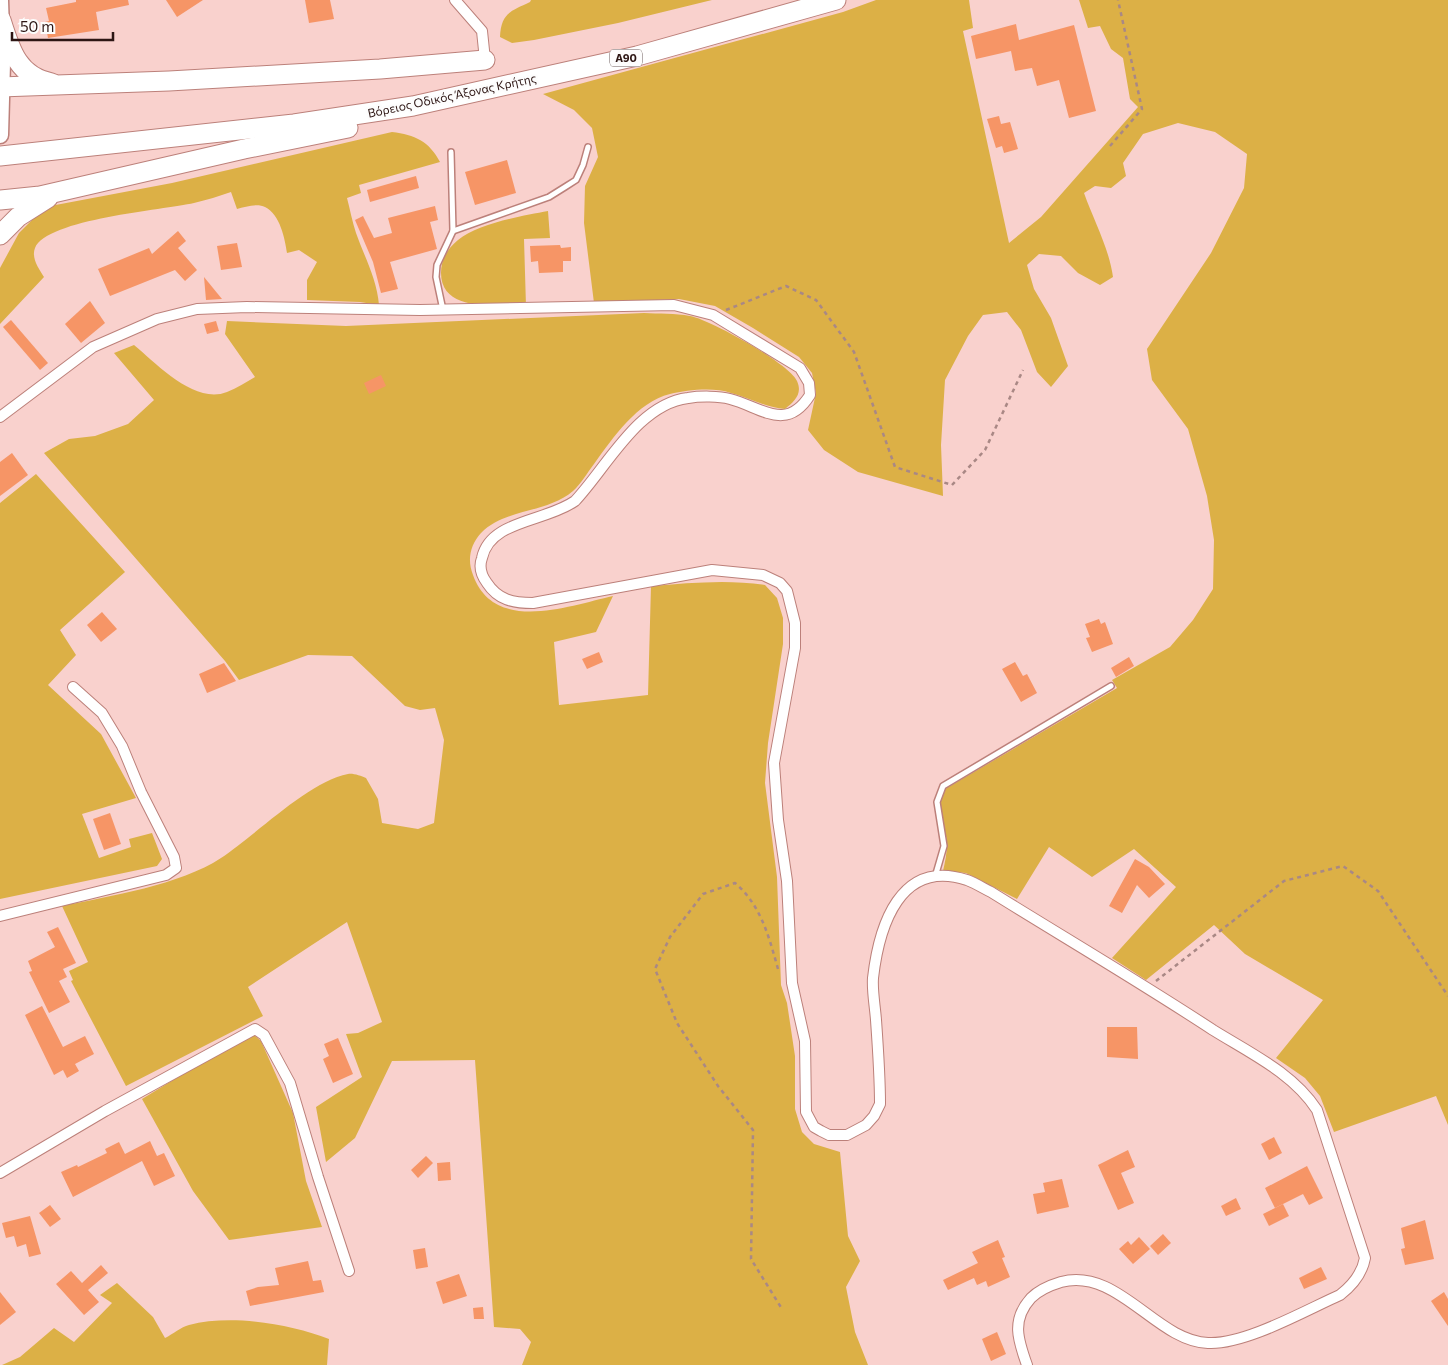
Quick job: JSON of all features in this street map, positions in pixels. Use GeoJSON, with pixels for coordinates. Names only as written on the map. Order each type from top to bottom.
{"type":"FeatureCollection","features":[{"type":"Feature","properties":{"kind":"highway","name":"Βόρειος Οδικός Άξονας Κρήτης"},"geometry":{"type":"LineString","coordinates":[[0,156],[294,124],[413,106],[637,56],[836,0]]}},
{"type":"Feature","properties":{"kind":"highway"},"geometry":{"type":"LineString","coordinates":[[0,21],[9,45],[23,69],[46,81],[66,85]]}},
{"type":"Feature","properties":{"kind":"highway"},"geometry":{"type":"LineString","coordinates":[[1,87],[380,70],[485,60]]}},
{"type":"Feature","properties":{"kind":"highway"},"geometry":{"type":"LineString","coordinates":[[0,200],[25,198],[68,190],[244,149],[376,123],[413,106]]}},
{"type":"Feature","properties":{"kind":"highway"},"geometry":{"type":"LineString","coordinates":[[0,235],[33,206],[68,190]]}},
{"type":"Feature","properties":{"kind":"main road"},"geometry":{"type":"LineString","coordinates":[[0,0],[0,135]]}},
{"type":"Feature","properties":{"kind":"street"},"geometry":{"type":"LineString","coordinates":[[455,0],[482,31],[485,60]]}},
{"type":"Feature","properties":{"kind":"street"},"geometry":{"type":"LineString","coordinates":[[0,417],[93,347],[157,319],[197,310],[248,306],[443,310],[674,305],[713,315],[800,368],[808,383],[810,395],[802,408],[789,414],[770,415],[729,398],[688,398],[670,402],[653,410],[640,422],[575,501],[564,509],[511,526],[495,535],[484,546],[480,564],[484,578],[493,592],[505,600],[518,603],[533,603],[712,570],[740,571],[763,576],[780,583],[787,592],[795,623],[795,648],[774,763],[778,820],[787,881],[794,990],[806,1041],[804,1093],[809,1120],[814,1128],[829,1135],[847,1135],[866,1125],[874,1116],[880,1104],[873,979],[885,924],[891,909],[907,888],[920,880],[935,877],[967,880],[991,892],[1290,1079],[1308,1096],[1317,1110],[1365,1258],[1363,1266],[1352,1286],[1340,1295],[1260,1331],[1230,1341],[1208,1343],[1182,1336],[1123,1296],[1093,1283],[1072,1279],[1052,1284],[1032,1297],[1022,1311],[1016,1327],[1019,1345],[1027,1365]]}},
{"type":"Feature","properties":{"kind":"street"},"geometry":{"type":"LineString","coordinates":[[0,916],[166,875],[176,868],[174,857],[141,792],[122,746],[102,713],[73,687]]}},
{"type":"Feature","properties":{"kind":"street"},"geometry":{"type":"LineString","coordinates":[[0,1173],[105,1111],[255,1028],[264,1034],[290,1082],[318,1177],[349,1270]]}},
{"type":"Feature","properties":{"kind":"lane"},"geometry":{"type":"LineString","coordinates":[[454,232],[549,196],[565,188],[576,180],[584,165],[588,147]]}},
{"type":"Feature","properties":{"kind":"lane"},"geometry":{"type":"LineString","coordinates":[[443,310],[436,277],[437,265],[454,232],[451,152]]}},
{"type":"Feature","properties":{"kind":"lane"},"geometry":{"type":"LineString","coordinates":[[935,877],[944,846],[936,802],[943,786],[1111,686]]}},
{"type":"Feature","properties":{"kind":"path"},"geometry":{"type":"LineString","coordinates":[[1110,146],[1142,109],[1118,0]]}},
{"type":"Feature","properties":{"kind":"path"},"geometry":{"type":"LineString","coordinates":[[713,315],[786,286],[816,300],[854,352],[895,467],[952,485],[985,450],[1023,370]]}},
{"type":"Feature","properties":{"kind":"path"},"geometry":{"type":"LineString","coordinates":[[1147,988],[1284,881],[1342,866],[1378,891],[1448,996]]}},
{"type":"Feature","properties":{"kind":"path"},"geometry":{"type":"LineString","coordinates":[[782,1309],[751,1259],[753,1130],[718,1086],[677,1023],[655,969],[670,936],[703,894],[735,883],[748,895],[766,927],[778,969],[794,990]]}},
{"type":"Feature","properties":{"kind":"shaded area"},"geometry":{"type":"Polygon","coordinates":[[[531,0],[712,0],[618,23],[534,40],[512,43],[500,37],[502,23],[508,14],[531,0]]]}},
{"type":"Feature","properties":{"kind":"shaded area"},"geometry":{"type":"Polygon","coordinates":[[[876,0],[969,0],[973,28],[963,31],[1009,243],[1041,217],[1138,107],[1130,99],[1123,58],[1111,49],[1100,26],[1088,28],[1079,0],[1448,0],[1448,1125],[1436,1096],[1334,1132],[1320,1096],[1305,1078],[1276,1058],[1323,1000],[1245,954],[1214,925],[1146,980],[1112,958],[1176,887],[1134,849],[1092,877],[1049,847],[1017,899],[966,873],[943,871],[947,843],[941,801],[945,789],[1117,688],[1112,680],[1170,647],[1193,620],[1213,589],[1214,540],[1207,496],[1188,429],[1152,380],[1147,349],[1211,253],[1244,188],[1247,154],[1215,132],[1178,123],[1143,134],[1123,163],[1126,176],[1111,188],[1095,186],[1084,193],[1105,245],[1113,277],[1100,285],[1078,273],[1061,256],[1039,254],[1027,265],[1034,289],[1051,318],[1068,366],[1051,387],[1037,372],[1021,330],[1007,312],[983,315],[968,336],[945,380],[941,445],[943,496],[858,472],[824,450],[808,430],[816,393],[812,373],[799,357],[715,306],[679,299],[594,303],[584,223],[585,186],[598,157],[592,128],[574,110],[543,94],[843,12],[876,0]]]}},
{"type":"Feature","properties":{"kind":"shaded area"},"geometry":{"type":"Polygon","coordinates":[[[392,132],[408,135],[420,140],[431,149],[440,162],[359,185],[361,193],[347,198],[356,233],[373,277],[379,305],[360,302],[307,300],[307,280],[317,262],[299,250],[287,253],[281,227],[270,210],[258,205],[237,209],[231,192],[194,203],[107,217],[82,223],[44,238],[35,248],[34,256],[44,277],[0,324],[0,268],[19,233],[45,207],[172,183],[392,132]]]}},
{"type":"Feature","properties":{"kind":"shaded area"},"geometry":{"type":"Polygon","coordinates":[[[548,211],[550,238],[524,239],[526,306],[473,304],[461,301],[450,295],[444,286],[441,268],[445,255],[458,240],[488,225],[548,211]]]}},
{"type":"Feature","properties":{"kind":"shaded area"},"geometry":{"type":"Polygon","coordinates":[[[644,313],[690,316],[730,333],[765,354],[791,373],[799,386],[797,397],[785,409],[716,390],[685,391],[658,398],[636,413],[627,422],[573,491],[551,504],[502,519],[481,533],[472,548],[470,558],[471,569],[483,593],[498,605],[515,610],[555,609],[613,596],[596,632],[554,642],[559,705],[648,695],[651,586],[708,582],[751,583],[765,585],[777,598],[783,618],[783,644],[768,743],[765,783],[777,877],[781,985],[787,1003],[795,1056],[795,1109],[802,1132],[814,1144],[840,1152],[848,1236],[860,1261],[846,1287],[855,1332],[868,1365],[522,1365],[531,1342],[520,1329],[494,1327],[475,1060],[392,1061],[355,1138],[326,1162],[316,1107],[362,1077],[346,1034],[358,1033],[382,1022],[347,922],[248,987],[263,1016],[126,1086],[71,981],[73,980],[69,971],[88,962],[62,906],[123,894],[186,875],[204,867],[221,858],[283,810],[317,787],[348,774],[355,774],[366,778],[378,799],[382,823],[418,829],[434,823],[444,740],[435,708],[420,710],[405,706],[352,656],[308,655],[239,680],[225,661],[44,453],[69,439],[95,436],[128,424],[154,400],[114,353],[134,345],[165,372],[190,388],[202,393],[215,394],[227,392],[255,377],[225,334],[227,321],[346,326],[644,313]]]}},
{"type":"Feature","properties":{"kind":"shaded area"},"geometry":{"type":"Polygon","coordinates":[[[36,474],[125,572],[60,630],[76,655],[48,685],[101,734],[136,798],[82,814],[99,858],[131,847],[129,839],[152,833],[162,859],[157,866],[0,899],[0,503],[36,474]]]}},
{"type":"Feature","properties":{"kind":"shaded area"},"geometry":{"type":"Polygon","coordinates":[[[247,1035],[254,1035],[261,1041],[293,1113],[306,1181],[322,1227],[229,1240],[193,1191],[142,1099],[247,1035]]]}},
{"type":"Feature","properties":{"kind":"shaded area"},"geometry":{"type":"Polygon","coordinates":[[[117,1283],[153,1317],[165,1338],[186,1326],[205,1322],[223,1320],[279,1325],[329,1339],[327,1365],[2,1365],[20,1357],[54,1328],[74,1342],[112,1303],[100,1295],[117,1283]]]}},
{"type":"Feature","properties":{"kind":"building"},"geometry":{"type":"Polygon","coordinates":[[[76,0],[128,0],[129,5],[96,12],[99,30],[48,38],[45,22],[49,21],[46,8],[76,2],[76,0]]]}},
{"type":"Feature","properties":{"kind":"building"},"geometry":{"type":"Polygon","coordinates":[[[166,0],[203,0],[177,17],[166,0]]]}},
{"type":"Feature","properties":{"kind":"building"},"geometry":{"type":"Polygon","coordinates":[[[305,0],[330,0],[334,19],[309,23],[305,0]]]}},
{"type":"Feature","properties":{"kind":"building"},"geometry":{"type":"Polygon","coordinates":[[[1016,24],[1019,40],[1074,25],[1096,111],[1069,118],[1059,80],[1037,86],[1032,68],[1015,71],[1011,51],[976,59],[971,36],[1016,24]]]}},
{"type":"Feature","properties":{"kind":"building"},"geometry":{"type":"Polygon","coordinates":[[[999,116],[1001,124],[1010,122],[1018,149],[1004,153],[1002,146],[996,148],[987,119],[999,116]]]}},
{"type":"Feature","properties":{"kind":"building"},"geometry":{"type":"Polygon","coordinates":[[[507,160],[516,193],[475,205],[465,172],[507,160]]]}},
{"type":"Feature","properties":{"kind":"building"},"geometry":{"type":"Polygon","coordinates":[[[416,176],[419,188],[370,202],[367,190],[416,176]]]}},
{"type":"Feature","properties":{"kind":"building"},"geometry":{"type":"Polygon","coordinates":[[[435,206],[438,220],[430,222],[437,249],[390,262],[398,289],[381,293],[373,262],[355,220],[363,216],[374,238],[392,233],[388,218],[435,206]]]}},
{"type":"Feature","properties":{"kind":"building"},"geometry":{"type":"Polygon","coordinates":[[[178,231],[186,241],[178,248],[197,270],[185,281],[175,270],[110,296],[98,269],[149,248],[152,254],[178,231]]]}},
{"type":"Feature","properties":{"kind":"building"},"geometry":{"type":"Polygon","coordinates":[[[237,243],[242,267],[221,270],[217,246],[237,243]]]}},
{"type":"Feature","properties":{"kind":"building"},"geometry":{"type":"Polygon","coordinates":[[[560,245],[561,248],[571,247],[571,261],[563,261],[563,272],[539,273],[538,261],[531,262],[530,246],[560,245]]]}},
{"type":"Feature","properties":{"kind":"building"},"geometry":{"type":"Polygon","coordinates":[[[204,277],[222,299],[206,300],[204,277]]]}},
{"type":"Feature","properties":{"kind":"building"},"geometry":{"type":"Polygon","coordinates":[[[90,301],[105,323],[81,343],[65,324],[90,301]]]}},
{"type":"Feature","properties":{"kind":"building"},"geometry":{"type":"Polygon","coordinates":[[[11,320],[48,363],[40,370],[3,327],[11,320]]]}},
{"type":"Feature","properties":{"kind":"building"},"geometry":{"type":"Polygon","coordinates":[[[216,321],[219,331],[207,334],[204,324],[216,321]]]}},
{"type":"Feature","properties":{"kind":"building"},"geometry":{"type":"Polygon","coordinates":[[[381,375],[386,386],[369,394],[364,383],[381,375]]]}},
{"type":"Feature","properties":{"kind":"building"},"geometry":{"type":"Polygon","coordinates":[[[12,453],[28,475],[0,496],[0,462],[12,453]]]}},
{"type":"Feature","properties":{"kind":"building"},"geometry":{"type":"Polygon","coordinates":[[[102,612],[117,629],[101,642],[87,625],[102,612]]]}},
{"type":"Feature","properties":{"kind":"building"},"geometry":{"type":"Polygon","coordinates":[[[1099,619],[1101,624],[1105,622],[1113,644],[1092,652],[1086,638],[1090,637],[1085,624],[1099,619]]]}},
{"type":"Feature","properties":{"kind":"building"},"geometry":{"type":"Polygon","coordinates":[[[599,652],[603,662],[587,669],[582,659],[599,652]]]}},
{"type":"Feature","properties":{"kind":"building"},"geometry":{"type":"Polygon","coordinates":[[[1129,657],[1134,666],[1116,677],[1111,668],[1129,657]]]}},
{"type":"Feature","properties":{"kind":"building"},"geometry":{"type":"Polygon","coordinates":[[[1015,662],[1023,676],[1027,674],[1037,693],[1021,702],[1002,669],[1015,662]]]}},
{"type":"Feature","properties":{"kind":"building"},"geometry":{"type":"Polygon","coordinates":[[[224,663],[236,681],[207,693],[199,674],[224,663]]]}},
{"type":"Feature","properties":{"kind":"building"},"geometry":{"type":"Polygon","coordinates":[[[110,813],[121,844],[104,850],[93,819],[110,813]]]}},
{"type":"Feature","properties":{"kind":"building"},"geometry":{"type":"Polygon","coordinates":[[[1135,859],[1149,867],[1165,884],[1149,898],[1137,885],[1122,913],[1109,906],[1135,859]]]}},
{"type":"Feature","properties":{"kind":"building"},"geometry":{"type":"Polygon","coordinates":[[[58,927],[76,963],[63,969],[67,977],[59,981],[70,1002],[49,1013],[29,972],[32,971],[28,961],[55,947],[47,932],[58,927]]]}},
{"type":"Feature","properties":{"kind":"building"},"geometry":{"type":"Polygon","coordinates":[[[42,1006],[63,1047],[85,1036],[94,1054],[75,1064],[79,1071],[67,1078],[63,1070],[54,1075],[25,1015],[42,1006]]]}},
{"type":"Feature","properties":{"kind":"building"},"geometry":{"type":"Polygon","coordinates":[[[1107,1027],[1137,1027],[1138,1059],[1107,1057],[1107,1027]]]}},
{"type":"Feature","properties":{"kind":"building"},"geometry":{"type":"Polygon","coordinates":[[[338,1038],[353,1074],[333,1083],[323,1059],[329,1056],[324,1044],[338,1038]]]}},
{"type":"Feature","properties":{"kind":"building"},"geometry":{"type":"Polygon","coordinates":[[[1274,1137],[1282,1153],[1269,1160],[1261,1144],[1274,1137]]]}},
{"type":"Feature","properties":{"kind":"building"},"geometry":{"type":"Polygon","coordinates":[[[150,1141],[157,1156],[164,1153],[175,1176],[154,1186],[142,1161],[73,1197],[61,1172],[77,1165],[78,1167],[107,1153],[105,1149],[119,1142],[125,1154],[150,1141]]]}},
{"type":"Feature","properties":{"kind":"building"},"geometry":{"type":"Polygon","coordinates":[[[1128,1150],[1135,1167],[1121,1173],[1134,1203],[1118,1210],[1098,1165],[1128,1150]]]}},
{"type":"Feature","properties":{"kind":"building"},"geometry":{"type":"Polygon","coordinates":[[[426,1156],[433,1163],[418,1178],[411,1170],[426,1156]]]}},
{"type":"Feature","properties":{"kind":"building"},"geometry":{"type":"Polygon","coordinates":[[[450,1162],[451,1180],[438,1181],[437,1163],[450,1162]]]}},
{"type":"Feature","properties":{"kind":"building"},"geometry":{"type":"Polygon","coordinates":[[[1307,1166],[1323,1198],[1309,1205],[1303,1194],[1275,1208],[1265,1188],[1307,1166]]]}},
{"type":"Feature","properties":{"kind":"building"},"geometry":{"type":"Polygon","coordinates":[[[1062,1179],[1069,1207],[1037,1214],[1033,1194],[1045,1192],[1043,1183],[1062,1179]]]}},
{"type":"Feature","properties":{"kind":"building"},"geometry":{"type":"Polygon","coordinates":[[[1236,1198],[1241,1209],[1226,1216],[1221,1206],[1236,1198]]]}},
{"type":"Feature","properties":{"kind":"building"},"geometry":{"type":"Polygon","coordinates":[[[1283,1204],[1289,1216],[1269,1226],[1263,1214],[1283,1204]]]}},
{"type":"Feature","properties":{"kind":"building"},"geometry":{"type":"Polygon","coordinates":[[[50,1205],[61,1219],[50,1227],[39,1213],[50,1205]]]}},
{"type":"Feature","properties":{"kind":"building"},"geometry":{"type":"Polygon","coordinates":[[[30,1216],[41,1254],[29,1257],[26,1244],[17,1247],[14,1236],[6,1238],[2,1223],[30,1216]]]}},
{"type":"Feature","properties":{"kind":"building"},"geometry":{"type":"Polygon","coordinates":[[[1425,1220],[1434,1259],[1405,1265],[1401,1249],[1405,1248],[1401,1228],[1425,1220]]]}},
{"type":"Feature","properties":{"kind":"building"},"geometry":{"type":"Polygon","coordinates":[[[1163,1234],[1171,1243],[1158,1255],[1150,1246],[1163,1234]]]}},
{"type":"Feature","properties":{"kind":"building"},"geometry":{"type":"Polygon","coordinates":[[[1139,1237],[1150,1249],[1133,1264],[1119,1249],[1128,1241],[1131,1245],[1139,1237]]]}},
{"type":"Feature","properties":{"kind":"building"},"geometry":{"type":"Polygon","coordinates":[[[998,1240],[1005,1257],[1002,1258],[1010,1277],[988,1287],[986,1281],[977,1285],[974,1278],[948,1290],[943,1280],[978,1263],[972,1252],[998,1240]]]}},
{"type":"Feature","properties":{"kind":"building"},"geometry":{"type":"Polygon","coordinates":[[[425,1248],[428,1267],[416,1269],[413,1250],[425,1248]]]}},
{"type":"Feature","properties":{"kind":"building"},"geometry":{"type":"Polygon","coordinates":[[[308,1261],[313,1281],[321,1280],[324,1292],[250,1306],[246,1291],[258,1287],[279,1285],[275,1268],[308,1261]]]}},
{"type":"Feature","properties":{"kind":"building"},"geometry":{"type":"Polygon","coordinates":[[[101,1265],[108,1273],[88,1290],[99,1302],[84,1315],[56,1284],[71,1271],[82,1283],[101,1265]]]}},
{"type":"Feature","properties":{"kind":"building"},"geometry":{"type":"Polygon","coordinates":[[[1321,1267],[1327,1279],[1304,1289],[1299,1278],[1321,1267]]]}},
{"type":"Feature","properties":{"kind":"building"},"geometry":{"type":"Polygon","coordinates":[[[459,1274],[467,1296],[443,1304],[436,1282],[459,1274]]]}},
{"type":"Feature","properties":{"kind":"building"},"geometry":{"type":"Polygon","coordinates":[[[0,1292],[16,1312],[0,1325],[0,1292]]]}},
{"type":"Feature","properties":{"kind":"building"},"geometry":{"type":"Polygon","coordinates":[[[1444,1292],[1448,1299],[1448,1326],[1431,1301],[1444,1292]]]}},
{"type":"Feature","properties":{"kind":"building"},"geometry":{"type":"Polygon","coordinates":[[[483,1307],[484,1319],[474,1319],[473,1308],[483,1307]]]}},
{"type":"Feature","properties":{"kind":"building"},"geometry":{"type":"Polygon","coordinates":[[[997,1332],[1006,1354],[991,1361],[982,1339],[997,1332]]]}}]}
